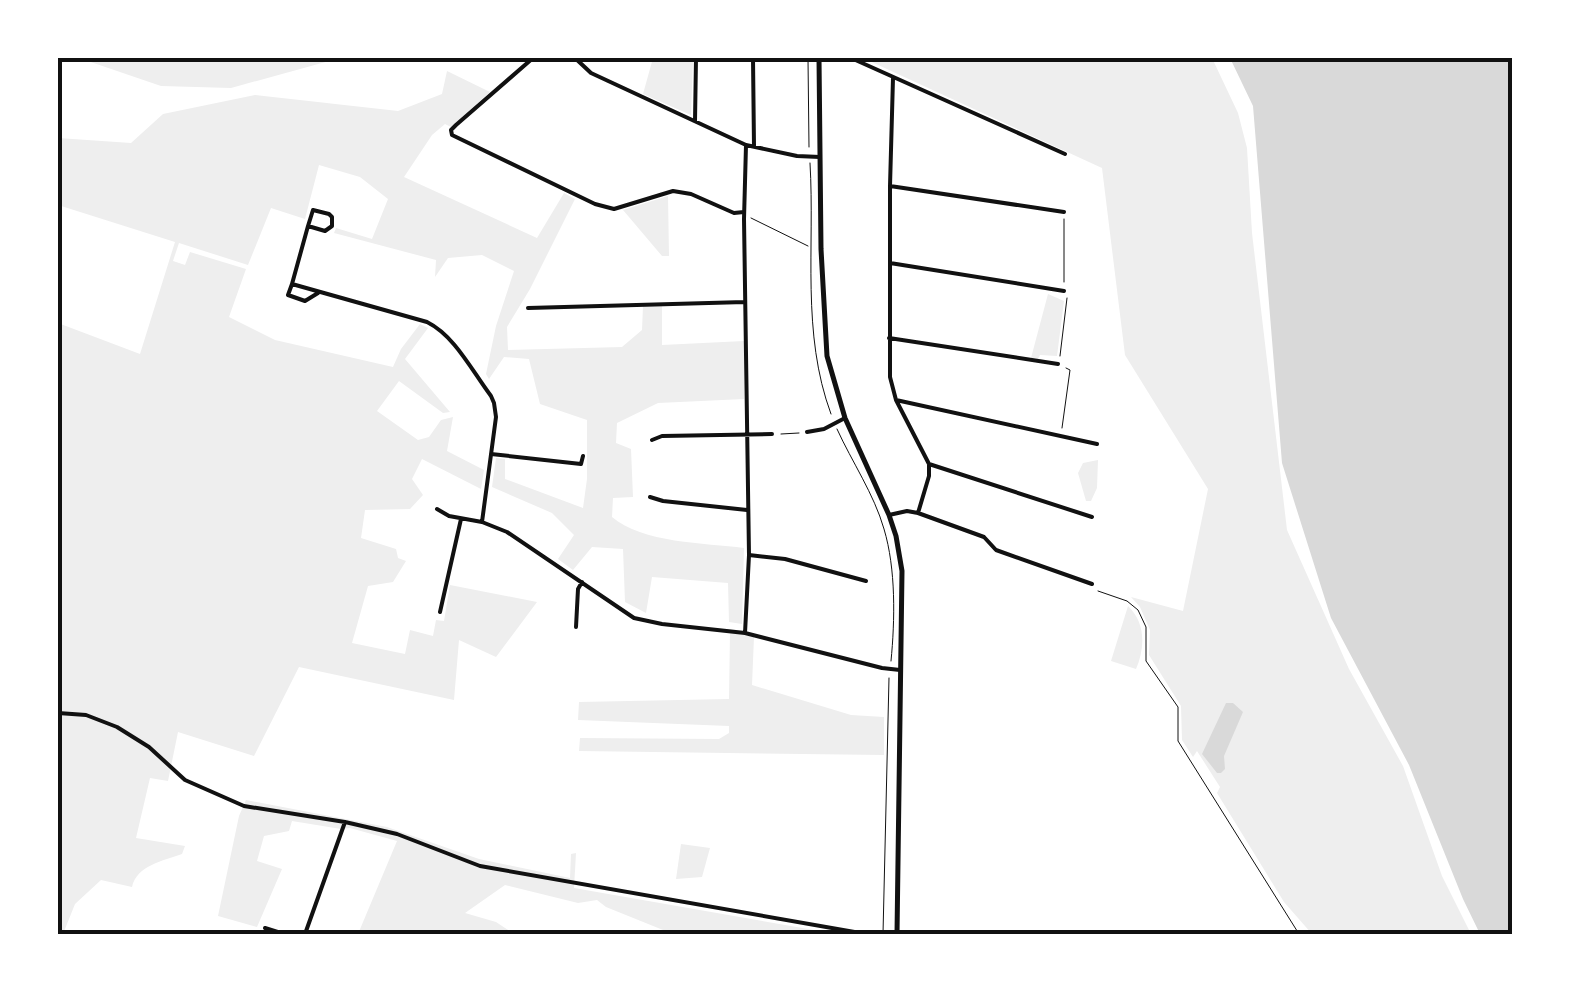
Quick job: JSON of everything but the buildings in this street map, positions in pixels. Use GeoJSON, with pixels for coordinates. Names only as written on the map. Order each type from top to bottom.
{"type":"FeatureCollection","features":[{"type":"Feature","properties":{"kind":"street"},"geometry":{"type":"LineString","coordinates":[[533,58],[451,130],[452,135],[595,204],[614,208],[673,191],[691,194],[744,216]]}},
{"type":"Feature","properties":{"kind":"street"},"geometry":{"type":"LineString","coordinates":[[575,58],[591,73],[746,145],[820,157]]}},
{"type":"Feature","properties":{"kind":"street"},"geometry":{"type":"LineString","coordinates":[[695,121],[696,58]]}},
{"type":"Feature","properties":{"kind":"street"},"geometry":{"type":"LineString","coordinates":[[753,58],[754,147]]}},
{"type":"Feature","properties":{"kind":"street"},"geometry":{"type":"LineString","coordinates":[[819,58],[821,250],[827,356],[845,418],[889,515],[902,571],[897,934]]}},
{"type":"Feature","properties":{"kind":"street"},"geometry":{"type":"LineString","coordinates":[[851,58],[1065,154]]}},
{"type":"Feature","properties":{"kind":"street"},"geometry":{"type":"LineString","coordinates":[[892,78],[890,376],[896,400],[928,464],[929,476],[918,512]]}},
{"type":"Feature","properties":{"kind":"street"},"geometry":{"type":"LineString","coordinates":[[745,633],[749,555],[746,145]]}},
{"type":"Feature","properties":{"kind":"street"},"geometry":{"type":"LineString","coordinates":[[890,186],[1064,212]]}},
{"type":"Feature","properties":{"kind":"street"},"geometry":{"type":"LineString","coordinates":[[308,226],[325,231],[332,226],[332,218],[313,210],[308,226],[292,284],[288,295],[306,300],[320,292]]}},
{"type":"Feature","properties":{"kind":"street"},"geometry":{"type":"LineString","coordinates":[[890,263],[1064,291]]}},
{"type":"Feature","properties":{"kind":"street"},"geometry":{"type":"LineString","coordinates":[[292,284],[428,322],[442,331],[494,403],[496,417],[482,522]]}},
{"type":"Feature","properties":{"kind":"street"},"geometry":{"type":"LineString","coordinates":[[528,308],[745,302]]}},
{"type":"Feature","properties":{"kind":"street"},"geometry":{"type":"LineString","coordinates":[[889,338],[1058,364]]}},
{"type":"Feature","properties":{"kind":"street"},"geometry":{"type":"LineString","coordinates":[[896,400],[1097,444]]}},
{"type":"Feature","properties":{"kind":"street"},"geometry":{"type":"LineString","coordinates":[[807,432],[824,429],[845,418]]}},
{"type":"Feature","properties":{"kind":"street"},"geometry":{"type":"LineString","coordinates":[[652,440],[662,436],[772,434]]}},
{"type":"Feature","properties":{"kind":"street"},"geometry":{"type":"LineString","coordinates":[[491,454],[581,464],[583,456]]}},
{"type":"Feature","properties":{"kind":"street"},"geometry":{"type":"LineString","coordinates":[[928,464],[1092,516]]}},
{"type":"Feature","properties":{"kind":"street"},"geometry":{"type":"LineString","coordinates":[[650,497],[747,510]]}},
{"type":"Feature","properties":{"kind":"street"},"geometry":{"type":"LineString","coordinates":[[437,508],[449,516],[507,532],[634,618],[745,633],[902,670]]}},
{"type":"Feature","properties":{"kind":"street"},"geometry":{"type":"LineString","coordinates":[[889,515],[918,512],[984,537],[996,550],[1092,584]]}},
{"type":"Feature","properties":{"kind":"street"},"geometry":{"type":"LineString","coordinates":[[440,612],[461,519]]}},
{"type":"Feature","properties":{"kind":"street"},"geometry":{"type":"LineString","coordinates":[[749,555],[785,559],[866,581]]}},
{"type":"Feature","properties":{"kind":"street"},"geometry":{"type":"LineString","coordinates":[[576,627],[578,589],[582,582]]}},
{"type":"Feature","properties":{"kind":"street"},"geometry":{"type":"LineString","coordinates":[[58,713],[86,715],[117,727],[150,747],[185,780],[244,806],[397,834],[480,866],[866,934]]}},
{"type":"Feature","properties":{"kind":"street"},"geometry":{"type":"LineString","coordinates":[[305,934],[345,822]]}},
{"type":"Feature","properties":{"kind":"street"},"geometry":{"type":"LineString","coordinates":[[265,928],[284,934]]}},
{"type":"Feature","properties":{"kind":"path"},"geometry":{"type":"LineString","coordinates":[[808,58],[812,332],[824,398],[886,539],[892,587],[883,934]]}},
{"type":"Feature","properties":{"kind":"path"},"geometry":{"type":"LineString","coordinates":[[1061,436],[1070,370],[1058,364],[1068,299],[1064,291],[1064,212]]}},
{"type":"Feature","properties":{"kind":"path"},"geometry":{"type":"LineString","coordinates":[[744,216],[821,250]]}},
{"type":"Feature","properties":{"kind":"path"},"geometry":{"type":"LineString","coordinates":[[772,434],[807,432]]}},
{"type":"Feature","properties":{"kind":"path"},"geometry":{"type":"LineString","coordinates":[[1092,584],[1095,590],[1126,600],[1138,610],[1146,627],[1146,661],[1178,708],[1178,741],[1299,934]]}},
{"type":"Feature","properties":{"kind":"shaded area"},"geometry":{"type":"Polygon","coordinates":[[[79,58],[340,58],[231,88],[161,86],[79,58]]]}},
{"type":"Feature","properties":{"kind":"shaded area"},"geometry":{"type":"Polygon","coordinates":[[[653,58],[693,58],[691,115],[643,94],[653,58]]]}},
{"type":"Feature","properties":{"kind":"shaded area"},"geometry":{"type":"Polygon","coordinates":[[[863,58],[1212,58],[1238,113],[1247,148],[1252,233],[1287,530],[1349,669],[1403,766],[1442,876],[1471,934],[1312,934],[1284,902],[1217,793],[1220,787],[1197,751],[1193,757],[1182,740],[1181,706],[1149,655],[1150,630],[1131,597],[1183,611],[1208,489],[1125,355],[1102,168],[863,58]]]}},
{"type":"Feature","properties":{"kind":"shaded area"},"geometry":{"type":"Polygon","coordinates":[[[1230,58],[1512,58],[1512,934],[1480,934],[1409,765],[1331,618],[1282,463],[1253,106],[1230,58]]]}},
{"type":"Feature","properties":{"kind":"shaded area"},"geometry":{"type":"Polygon","coordinates":[[[447,71],[490,92],[451,127],[445,124],[432,135],[404,177],[537,238],[564,193],[575,199],[507,327],[508,350],[622,347],[642,330],[643,306],[662,306],[662,345],[744,341],[744,399],[658,403],[617,423],[616,443],[631,449],[633,497],[613,498],[612,517],[657,537],[744,548],[742,624],[729,622],[728,583],[652,577],[646,613],[625,602],[623,549],[592,547],[573,570],[558,559],[574,535],[552,513],[492,487],[496,458],[505,459],[505,479],[583,508],[587,479],[587,420],[540,404],[529,359],[504,357],[489,379],[486,374],[514,271],[482,255],[448,258],[435,277],[436,260],[334,233],[336,228],[372,239],[388,199],[360,177],[319,165],[305,219],[271,208],[248,265],[179,243],[173,261],[185,265],[190,252],[246,269],[229,317],[275,340],[393,367],[420,324],[428,328],[405,359],[450,412],[443,413],[399,381],[377,411],[418,440],[429,437],[441,420],[453,417],[447,451],[484,470],[481,489],[422,459],[412,479],[423,495],[410,509],[365,510],[361,538],[396,549],[398,558],[406,561],[393,582],[368,586],[352,643],[405,654],[410,630],[433,636],[436,620],[444,621],[450,585],[537,602],[496,657],[459,640],[454,700],[299,667],[254,756],[178,732],[168,781],[150,778],[136,838],[185,846],[182,854],[145,869],[132,887],[101,880],[75,904],[63,934],[58,934],[58,323],[140,354],[175,242],[58,205],[58,138],[131,143],[163,114],[255,95],[398,111],[442,94],[447,71]]]}},
{"type":"Feature","properties":{"kind":"shaded area"},"geometry":{"type":"Polygon","coordinates":[[[668,196],[669,256],[662,256],[623,210],[668,196]]]}},
{"type":"Feature","properties":{"kind":"shaded area"},"geometry":{"type":"Polygon","coordinates":[[[1048,294],[1064,301],[1057,356],[1031,358],[1048,294]]]}},
{"type":"Feature","properties":{"kind":"shaded area"},"geometry":{"type":"Polygon","coordinates":[[[1098,460],[1097,488],[1091,501],[1086,501],[1078,473],[1083,463],[1098,460]]]}},
{"type":"Feature","properties":{"kind":"shaded area"},"geometry":{"type":"Polygon","coordinates":[[[1128,606],[1138,620],[1142,636],[1136,669],[1111,661],[1128,606]]]}},
{"type":"Feature","properties":{"kind":"shaded area"},"geometry":{"type":"Polygon","coordinates":[[[730,632],[754,637],[752,685],[851,715],[884,717],[884,755],[579,751],[580,738],[719,739],[729,733],[729,726],[578,720],[579,702],[729,699],[730,632]]]}},
{"type":"Feature","properties":{"kind":"shaded area"},"geometry":{"type":"Polygon","coordinates":[[[1226,703],[1233,703],[1243,712],[1224,756],[1225,769],[1217,773],[1202,754],[1226,703]]]}},
{"type":"Feature","properties":{"kind":"shaded area"},"geometry":{"type":"Polygon","coordinates":[[[246,800],[387,827],[479,859],[570,878],[571,854],[576,853],[574,888],[837,934],[673,934],[597,900],[578,903],[505,885],[465,913],[496,922],[511,932],[544,934],[358,934],[397,841],[350,828],[292,821],[289,831],[264,836],[257,861],[282,869],[257,927],[218,916],[239,816],[246,800]]]}},
{"type":"Feature","properties":{"kind":"shaded area"},"geometry":{"type":"Polygon","coordinates":[[[681,844],[710,848],[702,877],[676,879],[681,844]]]}}]}
